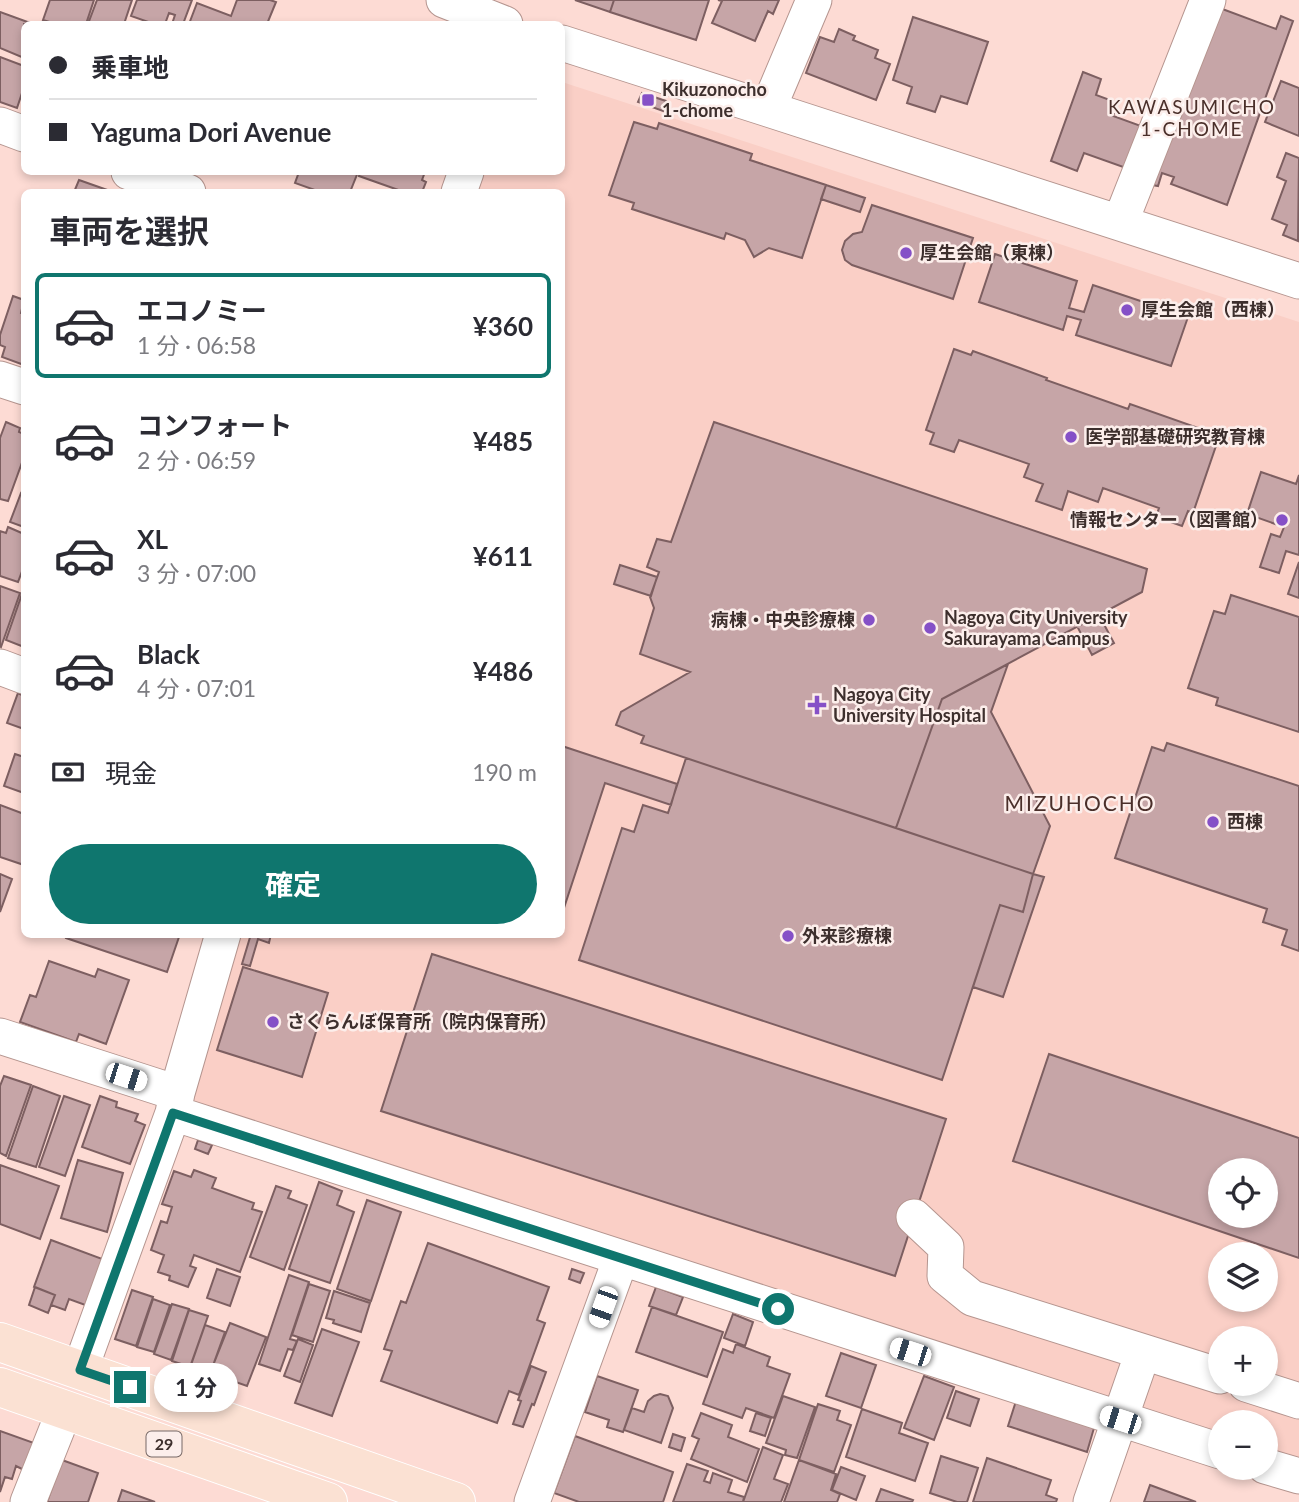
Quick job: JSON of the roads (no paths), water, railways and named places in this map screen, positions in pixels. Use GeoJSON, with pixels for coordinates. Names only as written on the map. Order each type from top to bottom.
{"type":"FeatureCollection","features":[{"type":"Feature","properties":{"kind":"main road","name":"29"},"geometry":{"type":"LineString","coordinates":[[0,1342],[456,1502]]}},
{"type":"Feature","properties":{"kind":"main road","name":"29"},"geometry":{"type":"LineString","coordinates":[[0,1387],[328,1502]]}},
{"type":"Feature","properties":{"kind":"street"},"geometry":{"type":"LineString","coordinates":[[444,0],[497,21]]}},
{"type":"Feature","properties":{"kind":"street"},"geometry":{"type":"LineString","coordinates":[[516,21],[522,0]]}},
{"type":"Feature","properties":{"kind":"street"},"geometry":{"type":"LineString","coordinates":[[768,108],[814,0]]}},
{"type":"Feature","properties":{"kind":"street"},"geometry":{"type":"LineString","coordinates":[[1120,223],[1208,0]]}},
{"type":"Feature","properties":{"kind":"street"},"geometry":{"type":"LineString","coordinates":[[565,44],[1299,281]]}},
{"type":"Feature","properties":{"kind":"street"},"geometry":{"type":"LineString","coordinates":[[0,125],[21,133]]}},
{"type":"Feature","properties":{"kind":"street"},"geometry":{"type":"LineString","coordinates":[[139,175],[179,189]]}},
{"type":"Feature","properties":{"kind":"street"},"geometry":{"type":"LineString","coordinates":[[0,379],[21,386]]}},
{"type":"Feature","properties":{"kind":"street"},"geometry":{"type":"LineString","coordinates":[[0,667],[21,675]]}},
{"type":"Feature","properties":{"kind":"street"},"geometry":{"type":"LineString","coordinates":[[80,1370],[175,1103],[222,938]]}},
{"type":"Feature","properties":{"kind":"street"},"geometry":{"type":"LineString","coordinates":[[0,1036],[175,1103],[621,1258],[1208,1447]]}},
{"type":"Feature","properties":{"kind":"street"},"geometry":{"type":"LineString","coordinates":[[914,1217],[946,1247],[946,1276],[972,1298],[1208,1372]]}},
{"type":"Feature","properties":{"kind":"street"},"geometry":{"type":"LineString","coordinates":[[532,1502],[621,1258]]}},
{"type":"Feature","properties":{"kind":"street"},"geometry":{"type":"LineString","coordinates":[[1091,1502],[1143,1352]]}},
{"type":"Feature","properties":{"kind":"street"},"geometry":{"type":"LineString","coordinates":[[1278,1394],[1299,1401]]}},
{"type":"Feature","properties":{"kind":"street"},"geometry":{"type":"LineString","coordinates":[[28,1502],[65,1409]]}},
{"type":"Feature","properties":{"kind":"street"},"geometry":{"type":"LineString","coordinates":[[1278,1470],[1299,1476]]}},
{"type":"Feature","properties":{"kind":"place","name":"Kikuzonocho 1-chome"},"geometry":{"type":"Point","coordinates":[648,100]}},
{"type":"Feature","properties":{"kind":"place","name":"厚生会館（東棟）"},"geometry":{"type":"Point","coordinates":[906,253]}},
{"type":"Feature","properties":{"kind":"place","name":"厚生会館（西棟）"},"geometry":{"type":"Point","coordinates":[1127,310]}},
{"type":"Feature","properties":{"kind":"place","name":"医学部基礎研究教育棟"},"geometry":{"type":"Point","coordinates":[1071,437]}},
{"type":"Feature","properties":{"kind":"place","name":"情報センター（図書館）"},"geometry":{"type":"Point","coordinates":[1282,520]}},
{"type":"Feature","properties":{"kind":"place","name":"病棟・中央診療棟"},"geometry":{"type":"Point","coordinates":[869,620]}},
{"type":"Feature","properties":{"kind":"place","name":"Nagoya City University Sakurayama Campus"},"geometry":{"type":"Point","coordinates":[930,628]}},
{"type":"Feature","properties":{"kind":"place","name":"Nagoya City University Hospital"},"geometry":{"type":"Point","coordinates":[817,705]}},
{"type":"Feature","properties":{"kind":"place","name":"西棟"},"geometry":{"type":"Point","coordinates":[1213,822]}},
{"type":"Feature","properties":{"kind":"place","name":"外来診療棟"},"geometry":{"type":"Point","coordinates":[788,936]}},
{"type":"Feature","properties":{"kind":"place","name":"さくらんぼ保育所（院内保育所）"},"geometry":{"type":"Point","coordinates":[273,1022]}},
{"type":"Feature","properties":{"kind":"district","name":"KAWASUMICHO 1-CHOME"},"geometry":{"type":"Point","coordinates":[1192,118]}},
{"type":"Feature","properties":{"kind":"district","name":"MIZUHOCHO"},"geometry":{"type":"Point","coordinates":[1080,804]}}]}
